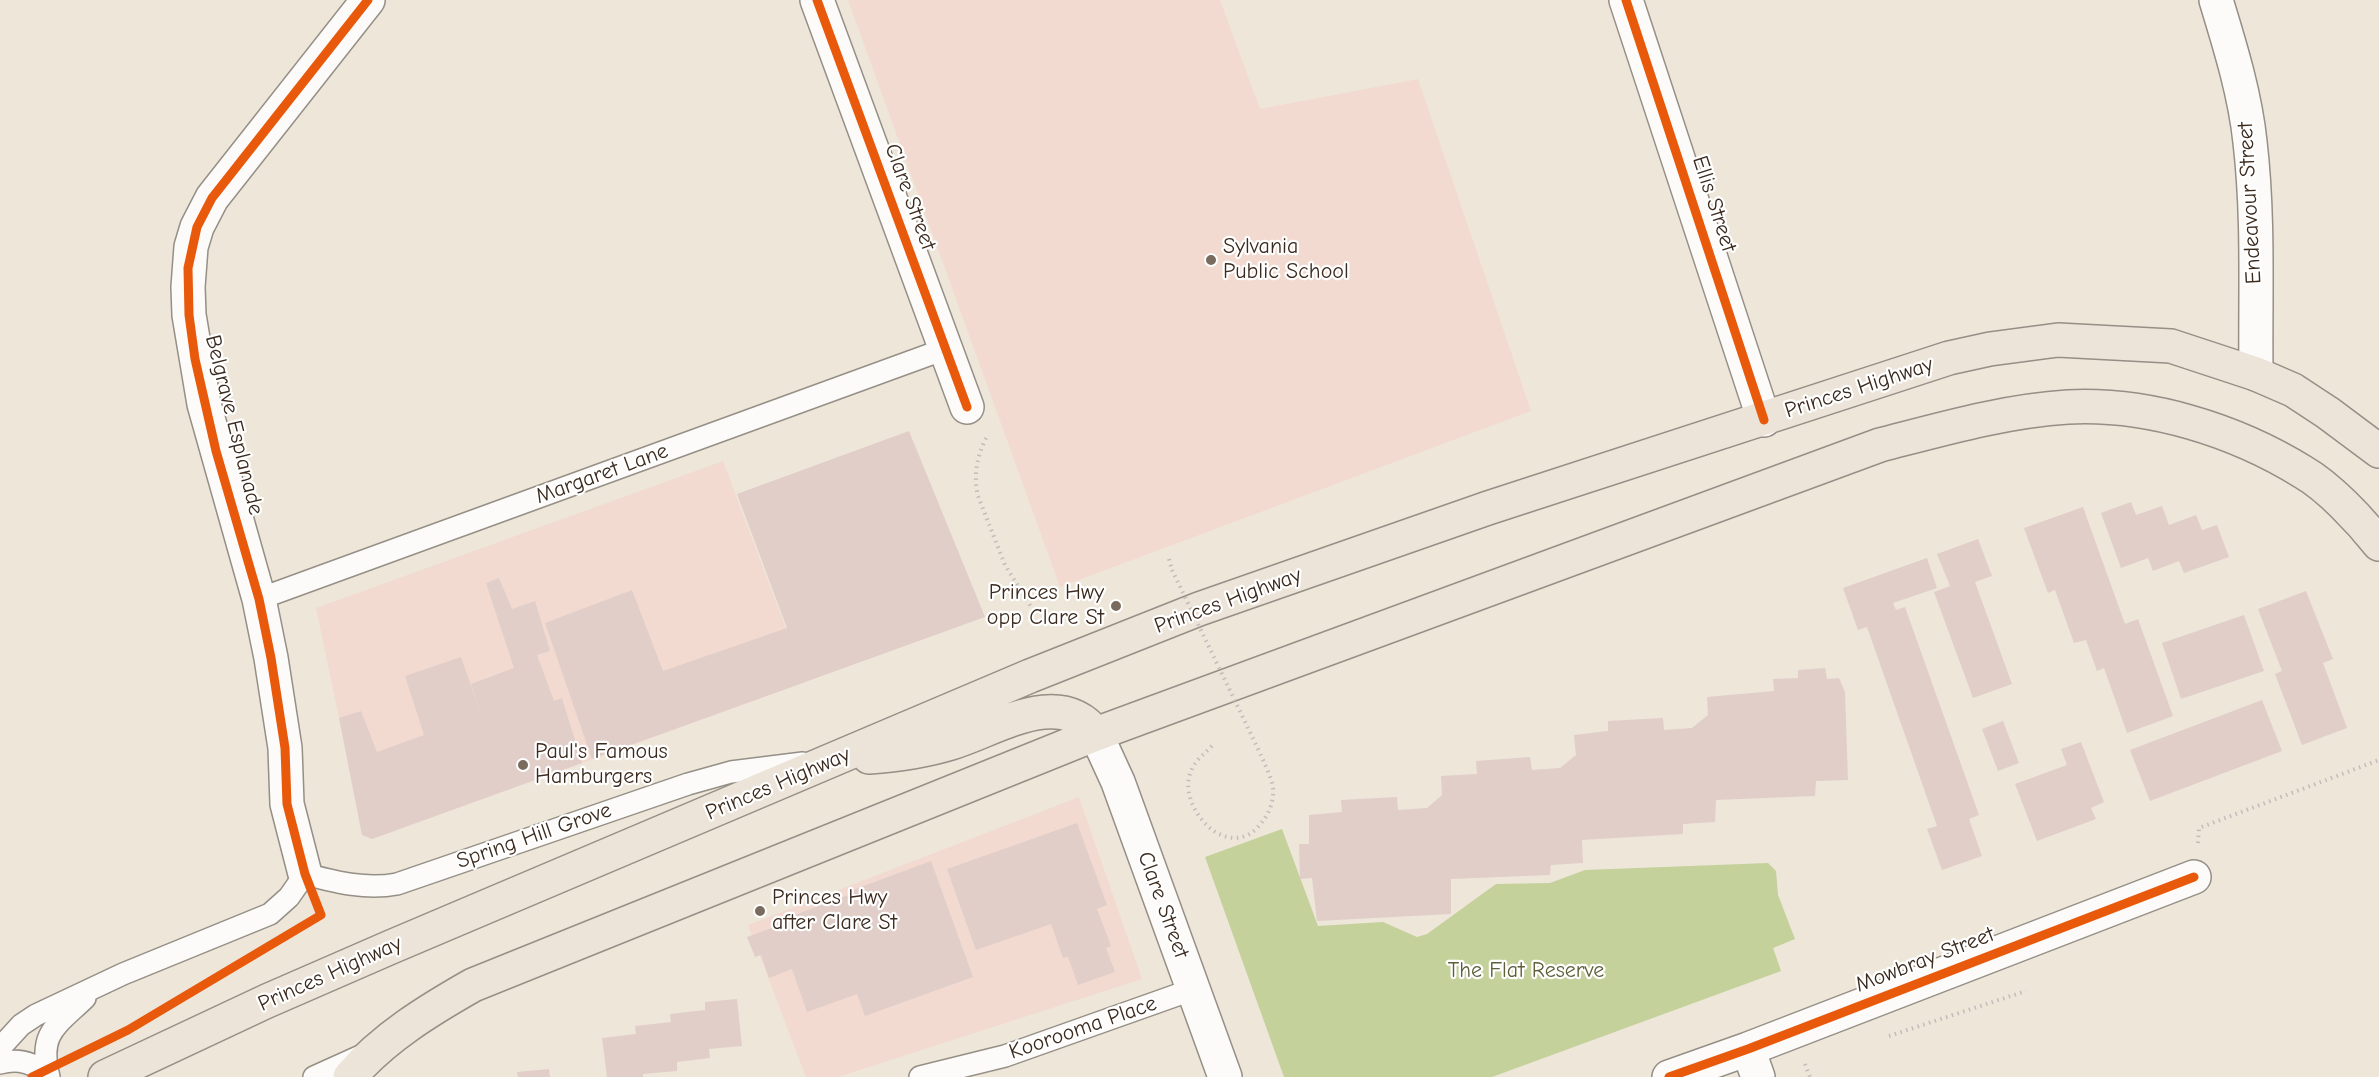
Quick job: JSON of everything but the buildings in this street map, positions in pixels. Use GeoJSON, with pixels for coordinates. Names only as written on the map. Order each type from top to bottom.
{"type":"FeatureCollection","features":[{"type":"Feature","properties":{"kind":"highway","name":"Princes Highway"},"geometry":{"type":"LineString","coordinates":[[105,1077],[381,951],[1030,676],[1200,609],[1488,508],[1949,358],[1990,349],[2058,340],[2171,346],[2256,374],[2293,390],[2328,413],[2379,452]]}},
{"type":"Feature","properties":{"kind":"highway"},"geometry":{"type":"LineString","coordinates":[[350,1077],[379,1048],[438,1005],[473,985],[1096,734],[1880,445],[1953,426],[2013,414],[2069,407],[2157,414],[2218,430],[2305,472],[2339,502],[2379,544]]}},
{"type":"Feature","properties":{"kind":"highway"},"geometry":{"type":"LineString","coordinates":[[834,760],[884,756],[949,744],[1035,712],[1072,716],[1083,721],[1096,734]]}},
{"type":"Feature","properties":{"kind":"street","name":"Belgrave Esplanade"},"geometry":{"type":"LineString","coordinates":[[304,874],[286,804],[282,725],[259,599],[214,441],[195,359],[188,287],[191,247],[197,227],[212,198],[368,0]]}},
{"type":"Feature","properties":{"kind":"street","name":"Clare Street"},"geometry":{"type":"LineString","coordinates":[[817,0],[967,407]]}},
{"type":"Feature","properties":{"kind":"street","name":"Ellis Street"},"geometry":{"type":"LineString","coordinates":[[1626,0],[1764,420]]}},
{"type":"Feature","properties":{"kind":"street","name":"Endeavour Street"},"geometry":{"type":"LineString","coordinates":[[2216,0],[2238,81],[2250,141],[2255,202],[2256,374]]}},
{"type":"Feature","properties":{"kind":"street","name":"Clare Street"},"geometry":{"type":"LineString","coordinates":[[1096,734],[1118,782],[1225,1077]]}},
{"type":"Feature","properties":{"kind":"street","name":"Mowbray Street"},"geometry":{"type":"LineString","coordinates":[[1669,1077],[1753,1063],[2194,877]]}},
{"type":"Feature","properties":{"kind":"lane","name":"Margaret Lane"},"geometry":{"type":"LineString","coordinates":[[259,599],[945,349]]}},
{"type":"Feature","properties":{"kind":"lane","name":"Spring Hill Grove"},"geometry":{"type":"LineString","coordinates":[[304,874],[351,885],[372,887],[391,885],[688,784],[731,772],[834,760]]}},
{"type":"Feature","properties":{"kind":"lane"},"geometry":{"type":"LineString","coordinates":[[0,1048],[8,1037],[36,1015],[151,961],[270,914],[289,897],[304,874]]}},
{"type":"Feature","properties":{"kind":"lane"},"geometry":{"type":"LineString","coordinates":[[49,1076],[45,1052],[49,1034],[96,987]]}},
{"type":"Feature","properties":{"kind":"lane","name":"Koorooma Place"},"geometry":{"type":"LineString","coordinates":[[932,1076],[1005,1056],[1194,989]]}},
{"type":"Feature","properties":{"kind":"lane"},"geometry":{"type":"LineString","coordinates":[[314,1077],[379,1048]]}},
{"type":"Feature","properties":{"kind":"lane"},"geometry":{"type":"LineString","coordinates":[[0,1063],[26,1062],[39,1067],[49,1076]]}},
{"type":"Feature","properties":{"kind":"path"},"geometry":{"type":"LineString","coordinates":[[967,407],[970,417],[990,413],[990,428],[977,459],[975,486],[1005,565],[1033,610]]}},
{"type":"Feature","properties":{"kind":"path"},"geometry":{"type":"LineString","coordinates":[[1169,558],[1172,570],[1260,753],[1273,786],[1270,812],[1259,827],[1244,837],[1227,836],[1212,830],[1199,817],[1191,804],[1188,786],[1191,771],[1212,746]]}},
{"type":"Feature","properties":{"kind":"path"},"geometry":{"type":"LineString","coordinates":[[2194,877],[2199,828],[2379,760]]}},
{"type":"Feature","properties":{"kind":"path"},"geometry":{"type":"LineString","coordinates":[[1882,1038],[2026,991]]}},
{"type":"Feature","properties":{"kind":"path"},"geometry":{"type":"LineString","coordinates":[[1810,1077],[1805,1064],[1816,1060]]}},
{"type":"Feature","properties":{"kind":"shaded area","name":"Sylvania Public School"},"geometry":{"type":"Polygon","coordinates":[[[848,0],[1220,0],[1260,109],[1418,79],[1531,411],[1060,587],[848,0]]]}},
{"type":"Feature","properties":{"kind":"shaded area"},"geometry":{"type":"Polygon","coordinates":[[[723,461],[806,682],[372,839],[339,718],[316,608],[723,461]]]}},
{"type":"Feature","properties":{"kind":"shaded area"},"geometry":{"type":"Polygon","coordinates":[[[1079,797],[1142,979],[838,1077],[806,1077],[748,925],[1079,797]]]}},
{"type":"Feature","properties":{"kind":"green space","name":"The Flat Reserve"},"geometry":{"type":"Polygon","coordinates":[[[1282,829],[1318,926],[1383,922],[1417,937],[1427,934],[1496,884],[1550,883],[1585,870],[1768,863],[1776,871],[1778,895],[1795,939],[1773,948],[1781,971],[1492,1077],[1284,1077],[1205,857],[1282,829]]]}},
{"type":"Feature","properties":{"kind":"cycle path"},"geometry":{"type":"LineString","coordinates":[[32,1077],[128,1030],[321,915],[305,874],[287,804],[285,748],[259,599],[216,451],[195,359],[189,315],[188,268],[197,227],[212,198],[368,0]]}},
{"type":"Feature","properties":{"kind":"cycle path"},"geometry":{"type":"LineString","coordinates":[[817,0],[967,407]]}},
{"type":"Feature","properties":{"kind":"cycle path"},"geometry":{"type":"LineString","coordinates":[[1626,0],[1764,420]]}},
{"type":"Feature","properties":{"kind":"cycle path"},"geometry":{"type":"LineString","coordinates":[[1669,1077],[1748,1049],[2194,877]]}},
{"type":"Feature","properties":{"kind":"place","name":"Sylvania Public School"},"geometry":{"type":"Point","coordinates":[1211,260]}},
{"type":"Feature","properties":{"kind":"place","name":"Princes Hwy opp Clare St"},"geometry":{"type":"Point","coordinates":[1116,606]}},
{"type":"Feature","properties":{"kind":"place","name":"Paul's Famous Hamburgers"},"geometry":{"type":"Point","coordinates":[523,765]}},
{"type":"Feature","properties":{"kind":"place","name":"Princes Hwy after Clare St"},"geometry":{"type":"Point","coordinates":[760,911]}}]}
